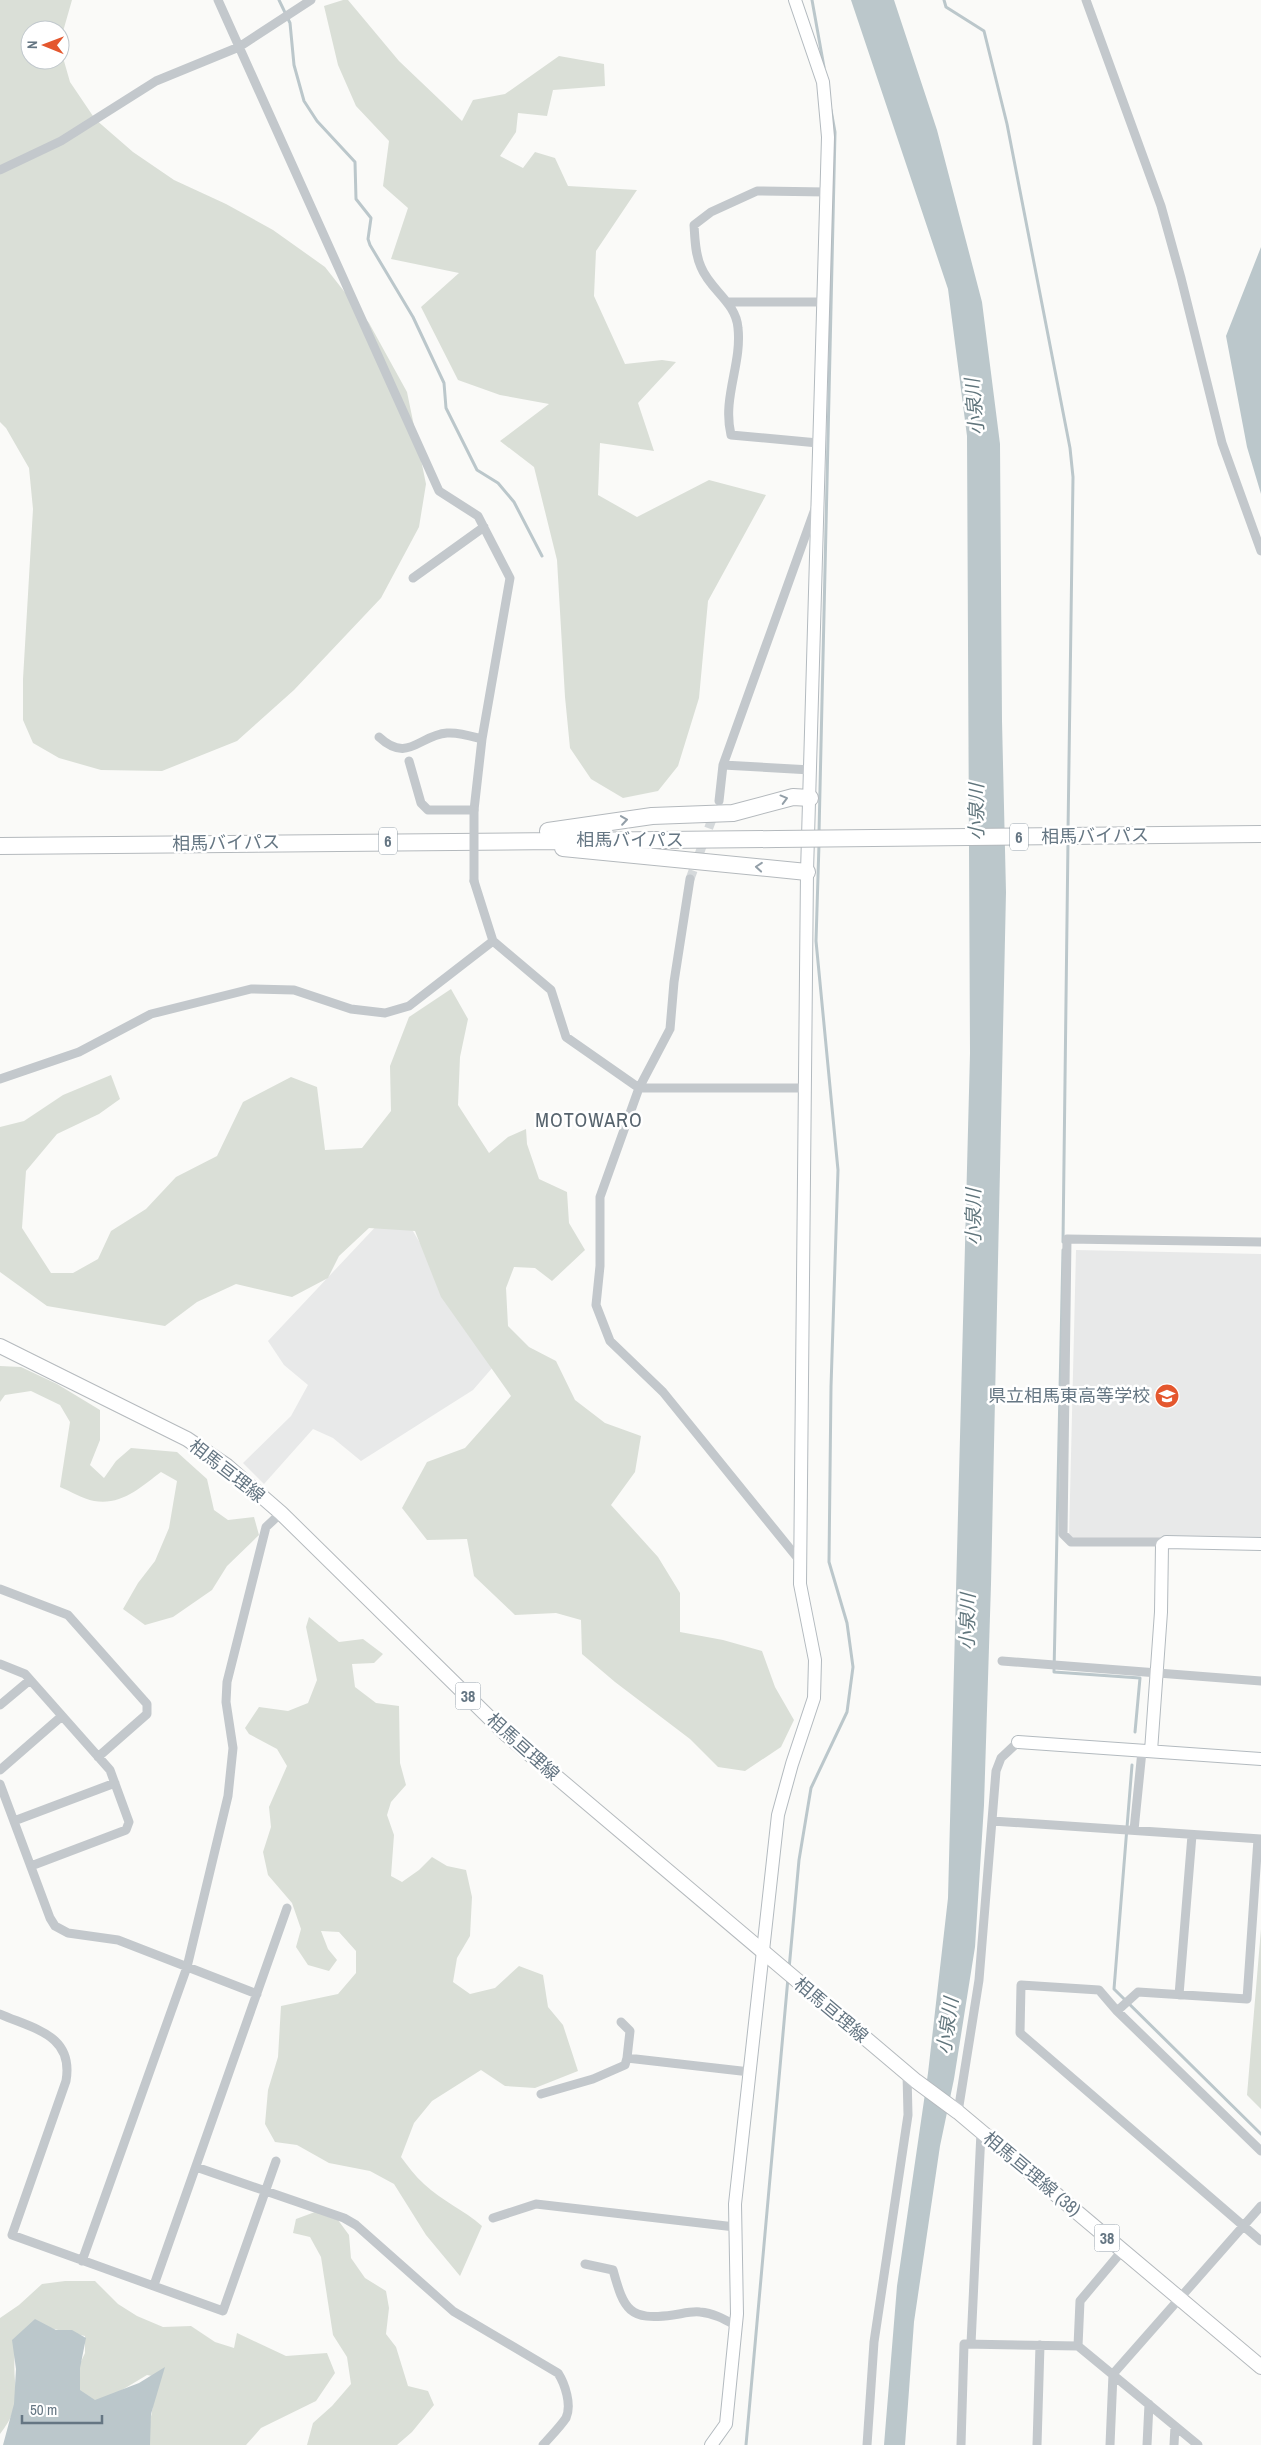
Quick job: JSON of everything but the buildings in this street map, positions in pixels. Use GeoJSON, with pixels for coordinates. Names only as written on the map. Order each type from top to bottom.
{"type":"FeatureCollection","features":[{"type":"Feature","properties":{"kind":"highway"},"geometry":{"type":"LineString","coordinates":[[489,840],[652,816],[733,813],[793,797],[810,798]]}},
{"type":"Feature","properties":{"kind":"highway","name":"相馬バイパス"},"geometry":{"type":"LineString","coordinates":[[0,846],[1261,834]]}},
{"type":"Feature","properties":{"kind":"highway"},"geometry":{"type":"LineString","coordinates":[[489,840],[627,856],[808,872]]}},
{"type":"Feature","properties":{"kind":"main road","name":"相馬亘理線"},"geometry":{"type":"LineString","coordinates":[[0,1346],[187,1439],[227,1466],[281,1513],[507,1735],[911,2077]]}},
{"type":"Feature","properties":{"kind":"main road","name":"相馬亘理線 (38)"},"geometry":{"type":"LineString","coordinates":[[911,2077],[956,2110],[1261,2367]]}},
{"type":"Feature","properties":{"kind":"street"},"geometry":{"type":"LineString","coordinates":[[218,0],[439,491],[478,516],[510,578],[482,739],[474,810],[474,881],[493,942],[550,990],[566,1037],[639,1088],[804,1088]]}},
{"type":"Feature","properties":{"kind":"street"},"geometry":{"type":"LineString","coordinates":[[0,170],[62,141],[156,81],[239,47],[310,0]]}},
{"type":"Feature","properties":{"kind":"street"},"geometry":{"type":"LineString","coordinates":[[710,2445],[726,2424],[736,2325],[735,2204],[778,1815],[792,1764],[814,1698],[815,1660],[800,1584],[804,1088],[816,504],[828,137],[822,82],[794,0]]}},
{"type":"Feature","properties":{"kind":"street"},"geometry":{"type":"LineString","coordinates":[[1086,0],[1161,206],[1222,443],[1261,551]]}},
{"type":"Feature","properties":{"kind":"street"},"geometry":{"type":"LineString","coordinates":[[818,443],[731,435],[728,422],[729,397],[738,328],[733,308],[715,289],[701,267],[695,242],[694,225],[711,212],[757,191],[826,192]]}},
{"type":"Feature","properties":{"kind":"street"},"geometry":{"type":"LineString","coordinates":[[728,302],[823,302]]}},
{"type":"Feature","properties":{"kind":"street"},"geometry":{"type":"LineString","coordinates":[[719,801],[723,765],[816,504]]}},
{"type":"Feature","properties":{"kind":"street"},"geometry":{"type":"LineString","coordinates":[[413,578],[484,527]]}},
{"type":"Feature","properties":{"kind":"street"},"geometry":{"type":"LineString","coordinates":[[379,737],[390,747],[402,749],[445,733],[459,733],[482,739]]}},
{"type":"Feature","properties":{"kind":"street"},"geometry":{"type":"LineString","coordinates":[[409,761],[421,803],[428,810],[474,810]]}},
{"type":"Feature","properties":{"kind":"street"},"geometry":{"type":"LineString","coordinates":[[723,765],[811,770]]}},
{"type":"Feature","properties":{"kind":"street"},"geometry":{"type":"LineString","coordinates":[[690,879],[675,973],[670,1029],[639,1088],[600,1197],[600,1266],[596,1305],[610,1341],[663,1392],[800,1561]]}},
{"type":"Feature","properties":{"kind":"street"},"geometry":{"type":"LineString","coordinates":[[0,1079],[79,1052],[151,1014],[251,989],[294,990],[351,1009],[385,1013],[409,1006],[493,942]]}},
{"type":"Feature","properties":{"kind":"street"},"geometry":{"type":"LineString","coordinates":[[1261,1242],[1067,1238],[1063,1534],[1071,1542],[1261,1544]]}},
{"type":"Feature","properties":{"kind":"street"},"geometry":{"type":"LineString","coordinates":[[82,2261],[187,1967],[228,1796],[233,1748],[226,1702],[227,1682],[266,1527],[281,1513]]}},
{"type":"Feature","properties":{"kind":"street"},"geometry":{"type":"LineString","coordinates":[[1129,1829],[1146,1751],[1157,1673],[1162,1545],[1166,1542]]}},
{"type":"Feature","properties":{"kind":"street"},"geometry":{"type":"LineString","coordinates":[[0,1588],[68,1615],[147,1704],[147,1714],[98,1756]]}},
{"type":"Feature","properties":{"kind":"street"},"geometry":{"type":"LineString","coordinates":[[1002,1661],[1261,1681]]}},
{"type":"Feature","properties":{"kind":"street"},"geometry":{"type":"LineString","coordinates":[[0,1664],[25,1674],[110,1770],[129,1822],[126,1830],[31,1866]]}},
{"type":"Feature","properties":{"kind":"street"},"geometry":{"type":"LineString","coordinates":[[0,1706],[30,1680]]}},
{"type":"Feature","properties":{"kind":"street"},"geometry":{"type":"LineString","coordinates":[[0,1770],[62,1716]]}},
{"type":"Feature","properties":{"kind":"street"},"geometry":{"type":"LineString","coordinates":[[956,2110],[979,1980],[996,1772],[1001,1758],[1018,1742],[1261,1759]]}},
{"type":"Feature","properties":{"kind":"street"},"geometry":{"type":"LineString","coordinates":[[14,1821],[114,1783]]}},
{"type":"Feature","properties":{"kind":"street"},"geometry":{"type":"LineString","coordinates":[[0,1784],[50,1918],[62,1931],[118,1940],[257,1994]]}},
{"type":"Feature","properties":{"kind":"street"},"geometry":{"type":"LineString","coordinates":[[992,1821],[1260,1839],[1247,1999],[1138,1992],[1118,2009]]}},
{"type":"Feature","properties":{"kind":"street"},"geometry":{"type":"LineString","coordinates":[[1179,1995],[1192,1835]]}},
{"type":"Feature","properties":{"kind":"street"},"geometry":{"type":"LineString","coordinates":[[154,2286],[287,1908]]}},
{"type":"Feature","properties":{"kind":"street"},"geometry":{"type":"LineString","coordinates":[[1261,2151],[1099,1990],[1022,1985],[1020,2033],[1261,2241]]}},
{"type":"Feature","properties":{"kind":"street"},"geometry":{"type":"LineString","coordinates":[[0,2014],[50,2036],[60,2045],[66,2055],[68,2067],[66,2080],[12,2235],[223,2311],[276,2161]]}},
{"type":"Feature","properties":{"kind":"street"},"geometry":{"type":"LineString","coordinates":[[541,2094],[593,2079],[624,2065],[627,2058],[630,2031],[621,2022]]}},
{"type":"Feature","properties":{"kind":"street"},"geometry":{"type":"LineString","coordinates":[[627,2058],[750,2072]]}},
{"type":"Feature","properties":{"kind":"street"},"geometry":{"type":"LineString","coordinates":[[868,2445],[874,2342],[908,2115],[911,2077]]}},
{"type":"Feature","properties":{"kind":"street"},"geometry":{"type":"LineString","coordinates":[[970,2344],[981,2132]]}},
{"type":"Feature","properties":{"kind":"street"},"geometry":{"type":"LineString","coordinates":[[196,2167],[344,2218],[356,2225],[453,2310],[558,2373],[564,2382],[568,2404],[566,2417],[543,2445]]}},
{"type":"Feature","properties":{"kind":"street"},"geometry":{"type":"LineString","coordinates":[[493,2218],[536,2204],[735,2227]]}},
{"type":"Feature","properties":{"kind":"street"},"geometry":{"type":"LineString","coordinates":[[1110,2445],[1113,2374],[1261,2206]]}},
{"type":"Feature","properties":{"kind":"street"},"geometry":{"type":"LineString","coordinates":[[1078,2346],[1080,2301],[1122,2251]]}},
{"type":"Feature","properties":{"kind":"street"},"geometry":{"type":"LineString","coordinates":[[585,2264],[614,2270],[622,2297],[630,2311],[640,2317],[658,2317],[699,2312],[716,2315],[736,2325]]}},
{"type":"Feature","properties":{"kind":"street"},"geometry":{"type":"LineString","coordinates":[[962,2445],[964,2344],[1078,2346],[1198,2445]]}},
{"type":"Feature","properties":{"kind":"street"},"geometry":{"type":"LineString","coordinates":[[1037,2445],[1040,2345]]}},
{"type":"Feature","properties":{"kind":"street"},"geometry":{"type":"LineString","coordinates":[[1147,2445],[1149,2404]]}},
{"type":"Feature","properties":{"kind":"street"},"geometry":{"type":"LineString","coordinates":[[1174,2445],[1175,2426]]}},
{"type":"Feature","properties":{"kind":"shaded area"},"geometry":{"type":"Polygon","coordinates":[[[0,0],[72,0],[66,20],[20,20],[20,70],[67,70],[70,82],[95,119],[133,152],[174,180],[226,204],[273,230],[325,267],[369,323],[407,392],[426,484],[419,527],[381,598],[294,690],[237,741],[162,771],[101,770],[59,758],[33,743],[23,720],[23,679],[33,509],[29,468],[6,428],[0,422],[0,0]]]}},
{"type":"Feature","properties":{"kind":"shaded area"},"geometry":{"type":"Polygon","coordinates":[[[348,0],[399,61],[462,121],[473,100],[505,94],[559,56],[604,64],[605,86],[553,90],[547,116],[518,113],[516,132],[500,156],[523,168],[535,152],[555,158],[568,186],[637,190],[596,251],[594,296],[625,364],[662,360],[676,362],[638,403],[654,451],[600,443],[598,495],[637,517],[709,480],[766,495],[708,601],[699,698],[678,766],[658,791],[623,798],[591,779],[570,748],[557,560],[534,467],[500,441],[549,404],[500,395],[458,380],[421,307],[459,273],[391,259],[408,208],[383,186],[389,141],[356,106],[338,65],[324,6],[348,0]]]}},
{"type":"Feature","properties":{"kind":"shaded area"},"geometry":{"type":"Polygon","coordinates":[[[451,989],[468,1019],[460,1057],[458,1105],[489,1153],[508,1137],[526,1129],[527,1144],[539,1179],[567,1192],[569,1223],[585,1250],[552,1281],[535,1268],[514,1267],[506,1288],[508,1326],[529,1347],[556,1361],[575,1400],[605,1423],[641,1436],[635,1472],[611,1505],[658,1557],[680,1593],[680,1632],[723,1640],[762,1651],[775,1687],[794,1720],[781,1747],[745,1771],[718,1767],[690,1739],[615,1682],[582,1654],[581,1620],[556,1613],[515,1615],[474,1576],[467,1539],[427,1540],[402,1508],[427,1462],[465,1448],[511,1396],[441,1297],[415,1231],[369,1228],[339,1256],[328,1278],[292,1297],[236,1284],[197,1302],[165,1326],[47,1306],[0,1272],[0,1127],[24,1121],[63,1095],[111,1075],[120,1099],[99,1114],[57,1134],[26,1171],[22,1228],[51,1273],[73,1273],[98,1259],[111,1231],[146,1209],[176,1177],[217,1156],[243,1102],[291,1077],[317,1087],[325,1150],[362,1148],[391,1111],[390,1066],[409,1017],[451,989]]]}},
{"type":"Feature","properties":{"kind":"shaded area"},"geometry":{"type":"Polygon","coordinates":[[[397,1204],[493,1367],[473,1390],[361,1461],[333,1438],[313,1429],[264,1484],[243,1463],[291,1416],[308,1385],[284,1365],[268,1341],[397,1204]]]}},
{"type":"Feature","properties":{"kind":"shaded area","name":"県立相馬東高等学校"},"geometry":{"type":"Polygon","coordinates":[[[1076,1250],[1261,1254],[1261,1541],[1069,1538],[1076,1250]]]}},
{"type":"Feature","properties":{"kind":"shaded area"},"geometry":{"type":"Polygon","coordinates":[[[0,1366],[21,1367],[57,1384],[100,1410],[100,1440],[90,1465],[104,1478],[116,1461],[131,1448],[177,1452],[207,1479],[214,1510],[228,1520],[254,1517],[259,1535],[227,1566],[212,1590],[173,1617],[145,1625],[123,1609],[138,1583],[155,1561],[169,1528],[177,1481],[161,1472],[130,1494],[113,1501],[104,1502],[85,1499],[60,1487],[70,1422],[60,1405],[31,1391],[5,1395],[0,1402],[0,1366]]]}},
{"type":"Feature","properties":{"kind":"shaded area"},"geometry":{"type":"Polygon","coordinates":[[[309,1617],[339,1642],[363,1639],[383,1654],[374,1663],[352,1664],[355,1687],[376,1703],[399,1706],[400,1763],[406,1785],[391,1802],[387,1815],[394,1835],[391,1876],[402,1882],[419,1870],[432,1857],[447,1866],[466,1870],[472,1897],[470,1936],[457,1958],[453,1982],[470,1994],[495,1988],[519,1966],[543,1975],[548,2007],[563,2025],[578,2071],[535,2088],[505,2086],[481,2070],[432,2101],[414,2123],[401,2157],[418,2178],[431,2190],[482,2226],[460,2276],[426,2235],[394,2184],[370,2171],[329,2163],[297,2145],[275,2142],[265,2124],[268,2090],[278,2057],[281,2006],[338,1994],[356,1973],[356,1951],[339,1932],[321,1931],[328,1949],[337,1960],[329,1971],[308,1965],[296,1947],[301,1929],[292,1903],[268,1875],[263,1852],[271,1827],[269,1807],[287,1766],[277,1749],[249,1734],[245,1728],[259,1707],[288,1711],[308,1703],[317,1680],[306,1627],[309,1617]]]}},
{"type":"Feature","properties":{"kind":"shaded area"},"geometry":{"type":"Polygon","coordinates":[[[1261,1929],[1261,2109],[1247,2095],[1261,1929]]]}},
{"type":"Feature","properties":{"kind":"shaded area"},"geometry":{"type":"Polygon","coordinates":[[[315,2212],[338,2220],[349,2235],[351,2258],[365,2278],[386,2291],[389,2308],[386,2334],[396,2347],[408,2386],[428,2391],[434,2405],[412,2432],[397,2445],[307,2445],[313,2423],[332,2406],[351,2384],[347,2357],[333,2335],[321,2257],[310,2237],[293,2233],[296,2219],[315,2212]]]}},
{"type":"Feature","properties":{"kind":"shaded area"},"geometry":{"type":"Polygon","coordinates":[[[65,2281],[95,2281],[118,2304],[137,2316],[163,2327],[191,2326],[215,2342],[234,2348],[237,2333],[286,2356],[327,2353],[335,2373],[316,2401],[261,2428],[246,2445],[146,2445],[158,2377],[147,2375],[107,2399],[91,2402],[71,2383],[85,2353],[85,2336],[45,2327],[26,2328],[15,2353],[16,2394],[13,2412],[0,2434],[0,2318],[19,2305],[42,2284],[65,2281]]]}},
{"type":"Feature","properties":{"kind":"water","name":"小泉川"},"geometry":{"type":"Polygon","coordinates":[[[851,0],[894,0],[937,130],[982,302],[1000,444],[1002,721],[1006,892],[991,1584],[984,1805],[975,1947],[954,2079],[940,2146],[914,2322],[905,2445],[884,2445],[897,2286],[928,2073],[948,1898],[970,1053],[967,436],[948,289],[851,0]]]}},
{"type":"Feature","properties":{"kind":"water"},"geometry":{"type":"Polygon","coordinates":[[[1261,247],[1261,494],[1247,447],[1226,336],[1261,247]]]}},
{"type":"Feature","properties":{"kind":"water"},"geometry":{"type":"Polygon","coordinates":[[[35,2319],[56,2330],[72,2330],[86,2338],[80,2368],[80,2390],[95,2400],[139,2383],[165,2367],[151,2414],[150,2445],[3,2445],[14,2404],[16,2369],[12,2340],[35,2319]]]}},
{"type":"Feature","properties":{"kind":"waterway"},"geometry":{"type":"LineString","coordinates":[[279,0],[290,23],[294,65],[304,101],[317,121],[355,162],[356,199],[371,218],[368,239],[370,245],[413,317],[444,383],[446,408],[477,470],[498,483],[514,502],[542,556]]}},
{"type":"Feature","properties":{"kind":"waterway"},"geometry":{"type":"LineString","coordinates":[[812,0],[824,67]]}},
{"type":"Feature","properties":{"kind":"waterway"},"geometry":{"type":"LineString","coordinates":[[944,0],[946,7],[984,31],[1007,124],[1070,448],[1073,477],[1068,832]]}},
{"type":"Feature","properties":{"kind":"waterway"},"geometry":{"type":"LineString","coordinates":[[819,833],[835,132],[831,110]]}},
{"type":"Feature","properties":{"kind":"waterway"},"geometry":{"type":"LineString","coordinates":[[1063,1242],[1068,840]]}},
{"type":"Feature","properties":{"kind":"waterway"},"geometry":{"type":"LineString","coordinates":[[789,1969],[799,1860],[811,1788],[847,1712],[853,1667],[847,1623],[829,1562],[831,1387],[838,1170],[816,941],[819,844]]}},
{"type":"Feature","properties":{"kind":"waterway"},"geometry":{"type":"LineString","coordinates":[[1063,1250],[1054,1672],[1140,1678],[1135,1732]]}},
{"type":"Feature","properties":{"kind":"waterway"},"geometry":{"type":"LineString","coordinates":[[1132,1765],[1114,1989],[1261,2134]]}},
{"type":"Feature","properties":{"kind":"waterway"},"geometry":{"type":"LineString","coordinates":[[746,2445],[788,1978]]}},
{"type":"Feature","properties":{"kind":"tunnel"},"geometry":{"type":"LineString","coordinates":[[690,879],[715,811]]}},
{"type":"Feature","properties":{"kind":"place","name":"県立相馬東高等学校"},"geometry":{"type":"Point","coordinates":[1167,1396]}},
{"type":"Feature","properties":{"kind":"district","name":"MOTOWARO"},"geometry":{"type":"Point","coordinates":[589,1120]}}]}
